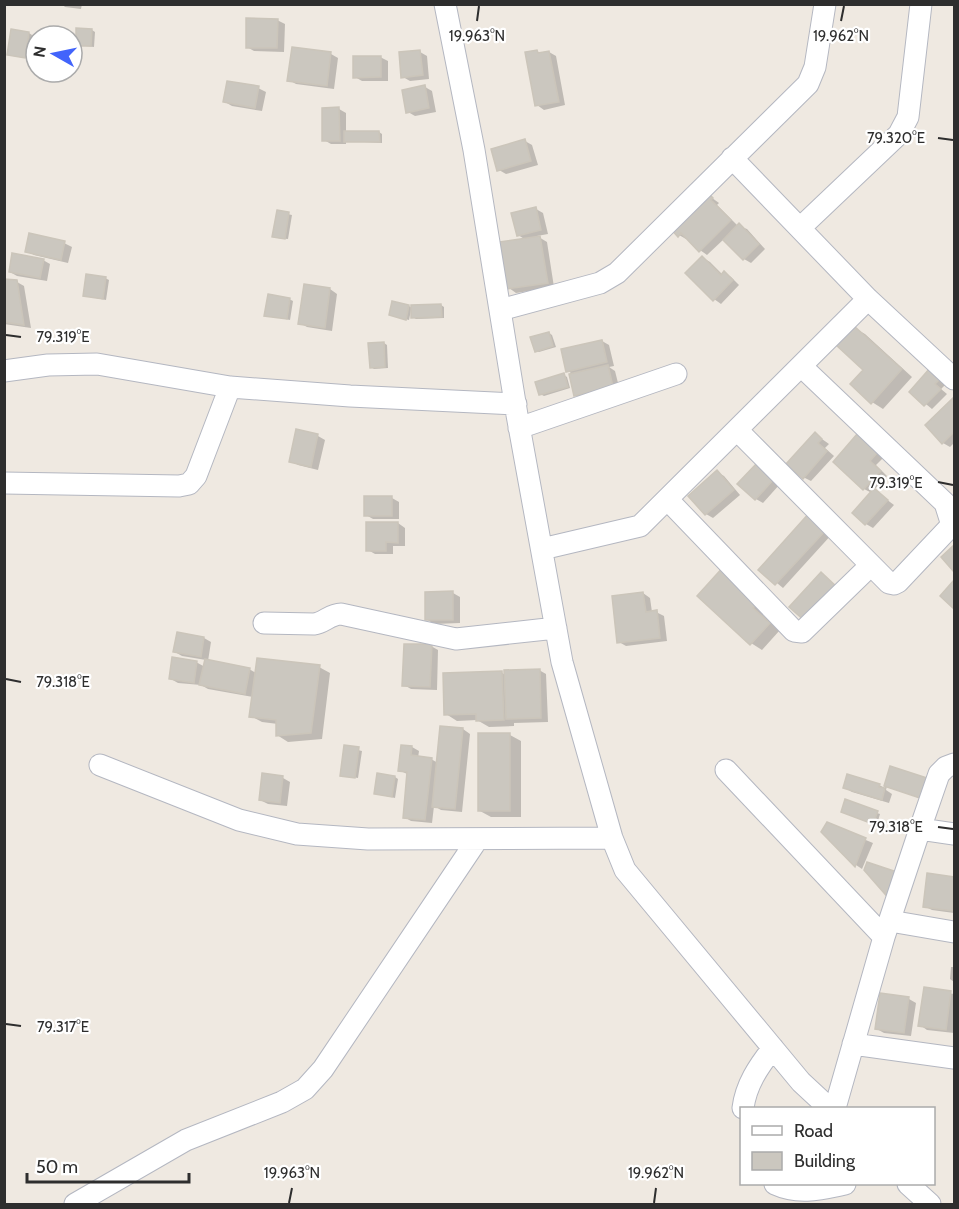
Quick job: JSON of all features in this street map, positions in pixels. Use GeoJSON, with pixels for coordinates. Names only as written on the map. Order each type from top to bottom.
{"type":"FeatureCollection","features":[{"type":"Feature","properties":{"kind":"street"},"geometry":{"type":"LineString","coordinates":[[445,4],[474,150],[519,428],[562,662],[612,838],[625,870],[801,1082],[828,1107]]}},
{"type":"Feature","properties":{"kind":"street"},"geometry":{"type":"LineString","coordinates":[[500,310],[609,279],[808,84],[815,67],[825,4]]}},
{"type":"Feature","properties":{"kind":"street"},"geometry":{"type":"LineString","coordinates":[[800,228],[905,127],[921,4]]}},
{"type":"Feature","properties":{"kind":"street"},"geometry":{"type":"LineString","coordinates":[[732,158],[868,299],[954,379]]}},
{"type":"Feature","properties":{"kind":"street"},"geometry":{"type":"LineString","coordinates":[[542,549],[640,526],[868,299]]}},
{"type":"Feature","properties":{"kind":"street"},"geometry":{"type":"LineString","coordinates":[[4,371],[48,364],[97,364],[230,387],[350,396],[516,404]]}},
{"type":"Feature","properties":{"kind":"street"},"geometry":{"type":"LineString","coordinates":[[737,430],[889,583],[898,582],[949,528],[950,498],[801,366]]}},
{"type":"Feature","properties":{"kind":"street"},"geometry":{"type":"LineString","coordinates":[[519,428],[676,374]]}},
{"type":"Feature","properties":{"kind":"street"},"geometry":{"type":"LineString","coordinates":[[4,483],[179,486],[189,484],[196,476],[230,387]]}},
{"type":"Feature","properties":{"kind":"street"},"geometry":{"type":"LineString","coordinates":[[667,499],[798,633],[802,632],[871,565]]}},
{"type":"Feature","properties":{"kind":"street"},"geometry":{"type":"LineString","coordinates":[[264,623],[320,624],[332,615],[341,614],[456,639],[556,628]]}},
{"type":"Feature","properties":{"kind":"street"},"geometry":{"type":"LineString","coordinates":[[835,1107],[887,929],[939,774],[946,767],[954,764]]}},
{"type":"Feature","properties":{"kind":"street"},"geometry":{"type":"LineString","coordinates":[[100,765],[239,820],[297,834],[368,839],[612,838]]}},
{"type":"Feature","properties":{"kind":"street"},"geometry":{"type":"LineString","coordinates":[[726,770],[887,929],[954,932]]}},
{"type":"Feature","properties":{"kind":"street"},"geometry":{"type":"LineString","coordinates":[[920,829],[954,834]]}},
{"type":"Feature","properties":{"kind":"street"},"geometry":{"type":"LineString","coordinates":[[75,1204],[186,1140],[282,1102],[305,1089],[323,1070],[477,840]]}},
{"type":"Feature","properties":{"kind":"street"},"geometry":{"type":"LineString","coordinates":[[853,1044],[954,1058]]}},
{"type":"Feature","properties":{"kind":"street"},"geometry":{"type":"LineString","coordinates":[[743,1107],[745,1095],[752,1079],[773,1048]]}},
{"type":"Feature","properties":{"kind":"street"},"geometry":{"type":"LineString","coordinates":[[778,1185],[798,1191],[840,1185]]}},
{"type":"Feature","properties":{"kind":"street"},"geometry":{"type":"LineString","coordinates":[[909,1185],[930,1204]]}},
{"type":"Feature","properties":{"kind":"building"},"geometry":{"type":"Polygon","coordinates":[[[246,18],[278,19],[277,48],[246,48],[246,18]]]}},
{"type":"Feature","properties":{"kind":"building"},"geometry":{"type":"Polygon","coordinates":[[[84,28],[92,29],[91,46],[84,46],[84,28]]]}},
{"type":"Feature","properties":{"kind":"building"},"geometry":{"type":"Polygon","coordinates":[[[11,29],[24,31],[24,58],[7,55],[11,29]]]}},
{"type":"Feature","properties":{"kind":"building"},"geometry":{"type":"Polygon","coordinates":[[[292,47],[331,52],[327,86],[287,81],[292,47]]]}},
{"type":"Feature","properties":{"kind":"building"},"geometry":{"type":"Polygon","coordinates":[[[420,50],[423,75],[401,78],[399,52],[420,50]]]}},
{"type":"Feature","properties":{"kind":"building"},"geometry":{"type":"Polygon","coordinates":[[[537,50],[538,53],[549,51],[559,102],[535,106],[525,52],[537,50]]]}},
{"type":"Feature","properties":{"kind":"building"},"geometry":{"type":"Polygon","coordinates":[[[353,56],[381,56],[381,77],[353,78],[353,56]]]}},
{"type":"Feature","properties":{"kind":"building"},"geometry":{"type":"Polygon","coordinates":[[[227,81],[259,86],[255,108],[223,102],[227,81]]]}},
{"type":"Feature","properties":{"kind":"building"},"geometry":{"type":"Polygon","coordinates":[[[425,85],[429,108],[406,113],[402,90],[425,85]]]}},
{"type":"Feature","properties":{"kind":"building"},"geometry":{"type":"Polygon","coordinates":[[[339,107],[340,141],[322,141],[322,108],[339,107]]]}},
{"type":"Feature","properties":{"kind":"building"},"geometry":{"type":"Polygon","coordinates":[[[344,131],[379,131],[380,142],[344,142],[344,131]]]}},
{"type":"Feature","properties":{"kind":"building"},"geometry":{"type":"Polygon","coordinates":[[[525,139],[531,161],[497,171],[491,149],[525,139]]]}},
{"type":"Feature","properties":{"kind":"building"},"geometry":{"type":"Polygon","coordinates":[[[708,193],[713,198],[711,200],[731,220],[699,252],[681,233],[678,237],[671,229],[708,193]]]}},
{"type":"Feature","properties":{"kind":"building"},"geometry":{"type":"Polygon","coordinates":[[[536,207],[541,230],[517,236],[511,213],[536,207]]]}},
{"type":"Feature","properties":{"kind":"building"},"geometry":{"type":"Polygon","coordinates":[[[277,210],[289,212],[285,239],[272,237],[277,210]]]}},
{"type":"Feature","properties":{"kind":"building"},"geometry":{"type":"Polygon","coordinates":[[[739,223],[759,244],[743,260],[723,240],[739,223]]]}},
{"type":"Feature","properties":{"kind":"building"},"geometry":{"type":"Polygon","coordinates":[[[29,233],[65,241],[61,260],[25,252],[29,233]]]}},
{"type":"Feature","properties":{"kind":"building"},"geometry":{"type":"Polygon","coordinates":[[[540,236],[548,283],[507,289],[500,242],[540,236]]]}},
{"type":"Feature","properties":{"kind":"building"},"geometry":{"type":"Polygon","coordinates":[[[12,253],[44,259],[40,278],[9,272],[12,253]]]}},
{"type":"Feature","properties":{"kind":"building"},"geometry":{"type":"Polygon","coordinates":[[[702,256],[721,275],[724,271],[733,280],[713,301],[685,273],[702,256]]]}},
{"type":"Feature","properties":{"kind":"building"},"geometry":{"type":"Polygon","coordinates":[[[86,274],[106,277],[103,299],[83,296],[86,274]]]}},
{"type":"Feature","properties":{"kind":"building"},"geometry":{"type":"Polygon","coordinates":[[[4,279],[17,280],[24,325],[4,322],[4,279]]]}},
{"type":"Feature","properties":{"kind":"building"},"geometry":{"type":"Polygon","coordinates":[[[304,284],[330,288],[325,328],[298,324],[304,284]]]}},
{"type":"Feature","properties":{"kind":"building"},"geometry":{"type":"Polygon","coordinates":[[[268,294],[290,298],[287,319],[264,316],[268,294]]]}},
{"type":"Feature","properties":{"kind":"building"},"geometry":{"type":"Polygon","coordinates":[[[392,301],[409,305],[406,320],[389,315],[392,301]]]}},
{"type":"Feature","properties":{"kind":"building"},"geometry":{"type":"Polygon","coordinates":[[[441,304],[442,317],[411,318],[411,305],[441,304]]]}},
{"type":"Feature","properties":{"kind":"building"},"geometry":{"type":"Polygon","coordinates":[[[854,326],[902,369],[871,404],[850,384],[863,370],[836,345],[854,326]]]}},
{"type":"Feature","properties":{"kind":"building"},"geometry":{"type":"Polygon","coordinates":[[[549,332],[553,346],[535,352],[530,337],[549,332]]]}},
{"type":"Feature","properties":{"kind":"building"},"geometry":{"type":"Polygon","coordinates":[[[602,340],[607,362],[566,372],[561,349],[602,340]]]}},
{"type":"Feature","properties":{"kind":"building"},"geometry":{"type":"Polygon","coordinates":[[[384,342],[385,367],[370,368],[368,343],[384,342]]]}},
{"type":"Feature","properties":{"kind":"building"},"geometry":{"type":"Polygon","coordinates":[[[608,365],[613,387],[574,396],[569,374],[608,365]]]}},
{"type":"Feature","properties":{"kind":"building"},"geometry":{"type":"Polygon","coordinates":[[[930,368],[941,378],[935,384],[941,389],[924,406],[909,392],[930,368]]]}},
{"type":"Feature","properties":{"kind":"building"},"geometry":{"type":"Polygon","coordinates":[[[564,373],[568,387],[539,395],[535,382],[564,373]]]}},
{"type":"Feature","properties":{"kind":"building"},"geometry":{"type":"Polygon","coordinates":[[[954,397],[954,432],[942,444],[925,425],[954,397]]]}},
{"type":"Feature","properties":{"kind":"building"},"geometry":{"type":"Polygon","coordinates":[[[296,429],[318,434],[311,467],[289,462],[296,429]]]}},
{"type":"Feature","properties":{"kind":"building"},"geometry":{"type":"Polygon","coordinates":[[[815,432],[822,439],[818,443],[827,451],[803,479],[786,464],[815,432]]]}},
{"type":"Feature","properties":{"kind":"building"},"geometry":{"type":"Polygon","coordinates":[[[857,434],[877,453],[870,461],[881,471],[863,490],[833,462],[857,434]]]}},
{"type":"Feature","properties":{"kind":"building"},"geometry":{"type":"Polygon","coordinates":[[[757,463],[774,479],[755,500],[737,484],[757,463]]]}},
{"type":"Feature","properties":{"kind":"building"},"geometry":{"type":"Polygon","coordinates":[[[717,470],[734,490],[705,515],[688,496],[717,470]]]}},
{"type":"Feature","properties":{"kind":"building"},"geometry":{"type":"Polygon","coordinates":[[[874,488],[888,500],[865,525],[852,513],[874,488]]]}},
{"type":"Feature","properties":{"kind":"building"},"geometry":{"type":"Polygon","coordinates":[[[364,496],[392,496],[392,516],[364,516],[364,496]]]}},
{"type":"Feature","properties":{"kind":"building"},"geometry":{"type":"Polygon","coordinates":[[[810,512],[827,529],[775,585],[758,570],[810,512]]]}},
{"type":"Feature","properties":{"kind":"building"},"geometry":{"type":"Polygon","coordinates":[[[366,522],[398,522],[398,543],[386,542],[386,551],[366,551],[366,522]]]}},
{"type":"Feature","properties":{"kind":"building"},"geometry":{"type":"Polygon","coordinates":[[[954,545],[954,572],[941,557],[954,545]]]}},
{"type":"Feature","properties":{"kind":"building"},"geometry":{"type":"Polygon","coordinates":[[[725,565],[762,599],[753,608],[770,623],[750,645],[697,596],[725,565]]]}},
{"type":"Feature","properties":{"kind":"building"},"geometry":{"type":"Polygon","coordinates":[[[821,572],[838,588],[806,622],[789,607],[821,572]]]}},
{"type":"Feature","properties":{"kind":"building"},"geometry":{"type":"Polygon","coordinates":[[[954,580],[954,609],[940,596],[954,580]]]}},
{"type":"Feature","properties":{"kind":"building"},"geometry":{"type":"Polygon","coordinates":[[[453,591],[453,620],[425,620],[425,592],[453,591]]]}},
{"type":"Feature","properties":{"kind":"building"},"geometry":{"type":"Polygon","coordinates":[[[643,592],[646,612],[657,610],[660,638],[617,643],[612,596],[643,592]]]}},
{"type":"Feature","properties":{"kind":"building"},"geometry":{"type":"Polygon","coordinates":[[[177,632],[204,637],[201,657],[173,652],[177,632]]]}},
{"type":"Feature","properties":{"kind":"building"},"geometry":{"type":"Polygon","coordinates":[[[404,644],[432,644],[430,687],[402,686],[404,644]]]}},
{"type":"Feature","properties":{"kind":"building"},"geometry":{"type":"Polygon","coordinates":[[[172,657],[197,661],[194,683],[169,679],[172,657]]]}},
{"type":"Feature","properties":{"kind":"building"},"geometry":{"type":"Polygon","coordinates":[[[257,658],[320,665],[311,733],[276,736],[276,720],[249,717],[257,658]]]}},
{"type":"Feature","properties":{"kind":"building"},"geometry":{"type":"Polygon","coordinates":[[[205,659],[250,668],[245,694],[199,685],[205,659]]]}},
{"type":"Feature","properties":{"kind":"building"},"geometry":{"type":"Polygon","coordinates":[[[540,669],[541,718],[506,719],[504,670],[540,669]]]}},
{"type":"Feature","properties":{"kind":"building"},"geometry":{"type":"Polygon","coordinates":[[[502,671],[504,720],[476,721],[476,714],[444,715],[443,673],[502,671]]]}},
{"type":"Feature","properties":{"kind":"building"},"geometry":{"type":"Polygon","coordinates":[[[440,726],[463,728],[455,809],[432,807],[440,726]]]}},
{"type":"Feature","properties":{"kind":"building"},"geometry":{"type":"Polygon","coordinates":[[[478,733],[510,733],[510,811],[478,811],[478,733]]]}},
{"type":"Feature","properties":{"kind":"building"},"geometry":{"type":"Polygon","coordinates":[[[344,745],[359,747],[355,778],[340,776],[344,745]]]}},
{"type":"Feature","properties":{"kind":"building"},"geometry":{"type":"Polygon","coordinates":[[[401,745],[412,746],[411,755],[432,758],[425,820],[403,818],[407,772],[398,771],[401,745]]]}},
{"type":"Feature","properties":{"kind":"building"},"geometry":{"type":"Polygon","coordinates":[[[890,766],[927,778],[920,798],[884,786],[890,766]]]}},
{"type":"Feature","properties":{"kind":"building"},"geometry":{"type":"Polygon","coordinates":[[[262,773],[283,776],[280,803],[259,800],[262,773]]]}},
{"type":"Feature","properties":{"kind":"building"},"geometry":{"type":"Polygon","coordinates":[[[377,773],[395,776],[392,797],[374,794],[377,773]]]}},
{"type":"Feature","properties":{"kind":"building"},"geometry":{"type":"Polygon","coordinates":[[[847,774],[880,784],[879,787],[885,788],[882,800],[843,788],[847,774]]]}},
{"type":"Feature","properties":{"kind":"building"},"geometry":{"type":"Polygon","coordinates":[[[845,799],[878,811],[873,824],[841,812],[845,799]]]}},
{"type":"Feature","properties":{"kind":"building"},"geometry":{"type":"Polygon","coordinates":[[[827,822],[866,838],[855,867],[821,832],[827,822]]]}},
{"type":"Feature","properties":{"kind":"building"},"geometry":{"type":"Polygon","coordinates":[[[867,862],[900,873],[891,901],[864,870],[867,862]]]}},
{"type":"Feature","properties":{"kind":"building"},"geometry":{"type":"Polygon","coordinates":[[[927,873],[954,877],[953,911],[923,907],[927,873]]]}},
{"type":"Feature","properties":{"kind":"building"},"geometry":{"type":"Polygon","coordinates":[[[924,987],[951,991],[946,1030],[918,1026],[924,987]]]}},
{"type":"Feature","properties":{"kind":"building"},"geometry":{"type":"Polygon","coordinates":[[[880,993],[909,997],[904,1033],[875,1029],[880,993]]]}}]}
